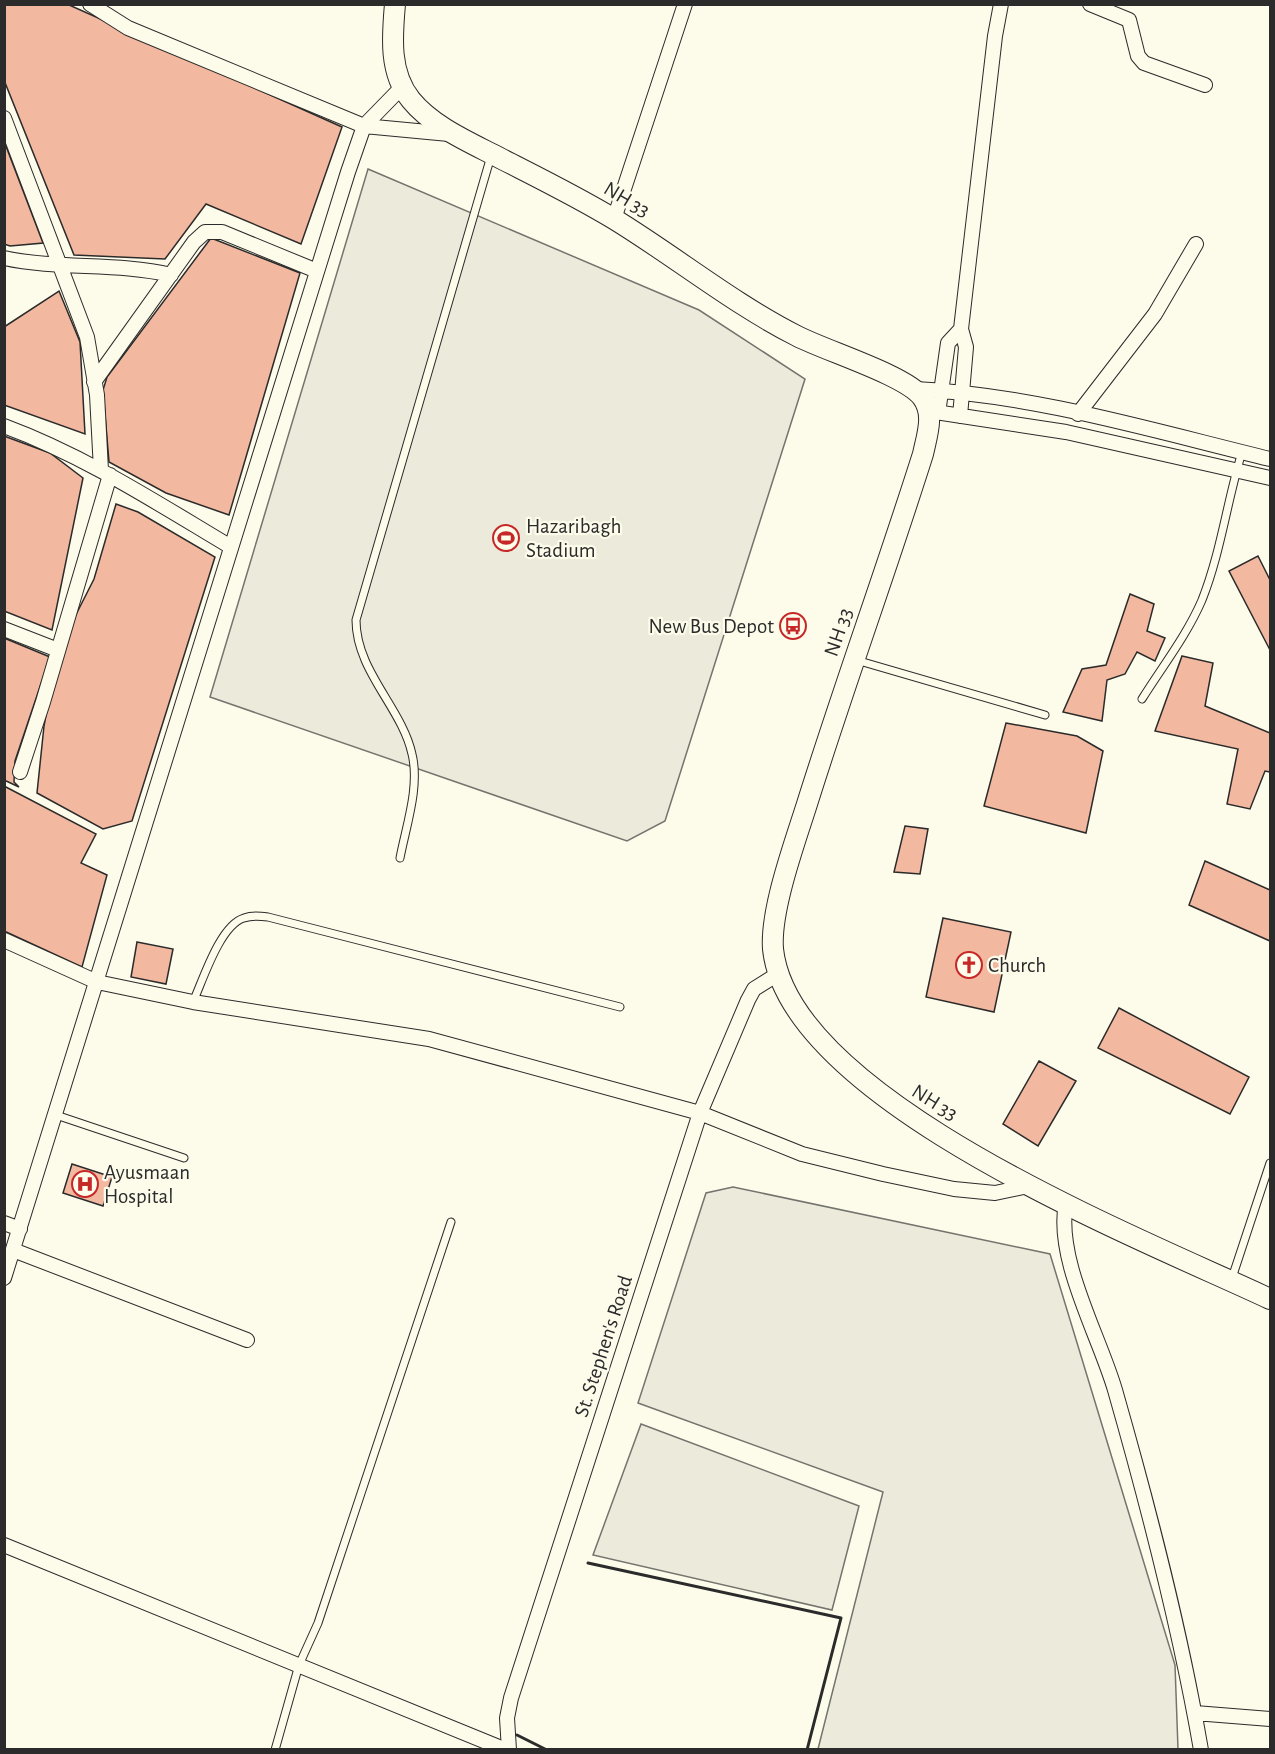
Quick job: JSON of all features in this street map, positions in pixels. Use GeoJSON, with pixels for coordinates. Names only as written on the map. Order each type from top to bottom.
{"type":"FeatureCollection","features":[{"type":"Feature","properties":{"kind":"main road","name":"NH 33"},"geometry":{"type":"LineString","coordinates":[[395,4],[393,60],[402,87],[423,112],[455,134],[614,219],[751,311],[798,337],[889,375],[915,389],[933,412],[923,454],[854,660],[795,843],[781,894],[773,947],[778,974],[791,1000],[812,1032],[845,1067],[935,1132],[1066,1203],[1270,1299]]}},
{"type":"Feature","properties":{"kind":"street"},"geometry":{"type":"LineString","coordinates":[[90,4],[128,28],[364,126],[455,134]]}},
{"type":"Feature","properties":{"kind":"street"},"geometry":{"type":"LineString","coordinates":[[614,219],[685,4]]}},
{"type":"Feature","properties":{"kind":"street"},"geometry":{"type":"LineString","coordinates":[[960,416],[966,346],[961,329],[1001,4]]}},
{"type":"Feature","properties":{"kind":"street"},"geometry":{"type":"LineString","coordinates":[[1090,4],[1129,20],[1138,56],[1144,63],[1205,85]]}},
{"type":"Feature","properties":{"kind":"street"},"geometry":{"type":"LineString","coordinates":[[4,1278],[364,126],[402,87]]}},
{"type":"Feature","properties":{"kind":"street"},"geometry":{"type":"LineString","coordinates":[[4,118],[87,337],[106,472],[58,650],[20,772]]}},
{"type":"Feature","properties":{"kind":"street"},"geometry":{"type":"LineString","coordinates":[[94,382],[194,242],[210,230],[222,232],[317,271]]}},
{"type":"Feature","properties":{"kind":"street"},"geometry":{"type":"LineString","coordinates":[[1078,414],[1155,314],[1196,244]]}},
{"type":"Feature","properties":{"kind":"street"},"geometry":{"type":"LineString","coordinates":[[4,258],[60,266],[155,271],[171,275]]}},
{"type":"Feature","properties":{"kind":"street"},"geometry":{"type":"LineString","coordinates":[[961,329],[948,343],[941,390],[933,412],[1066,432],[1270,478]]}},
{"type":"Feature","properties":{"kind":"street"},"geometry":{"type":"LineString","coordinates":[[915,389],[961,393],[1078,414],[1270,459]]}},
{"type":"Feature","properties":{"kind":"street"},"geometry":{"type":"LineString","coordinates":[[4,426],[49,442],[106,472],[231,547]]}},
{"type":"Feature","properties":{"kind":"street"},"geometry":{"type":"LineString","coordinates":[[4,629],[58,650]]}},
{"type":"Feature","properties":{"kind":"street"},"geometry":{"type":"LineString","coordinates":[[4,940],[98,982],[193,1002],[429,1040],[700,1113],[802,1154],[954,1190],[995,1192],[1033,1185]]}},
{"type":"Feature","properties":{"kind":"street","name":"St. Stephen's Road"},"geometry":{"type":"LineString","coordinates":[[507,1749],[507,1718],[511,1698],[700,1113],[754,989],[778,974]]}},
{"type":"Feature","properties":{"kind":"street"},"geometry":{"type":"LineString","coordinates":[[1066,1203],[1062,1222],[1067,1254],[1114,1387],[1157,1538],[1201,1749]]}},
{"type":"Feature","properties":{"kind":"street"},"geometry":{"type":"LineString","coordinates":[[4,1223],[20,1229]]}},
{"type":"Feature","properties":{"kind":"street"},"geometry":{"type":"LineString","coordinates":[[13,1250],[246,1340]]}},
{"type":"Feature","properties":{"kind":"street"},"geometry":{"type":"LineString","coordinates":[[4,1545],[507,1749]]}},
{"type":"Feature","properties":{"kind":"street"},"geometry":{"type":"LineString","coordinates":[[1195,1713],[1270,1719]]}},
{"type":"Feature","properties":{"kind":"lane"},"geometry":{"type":"LineString","coordinates":[[400,858],[414,785],[412,751],[363,656],[356,620],[492,153]]}},
{"type":"Feature","properties":{"kind":"lane"},"geometry":{"type":"LineString","coordinates":[[1142,699],[1188,627],[1201,602],[1211,574],[1242,452]]}},
{"type":"Feature","properties":{"kind":"lane"},"geometry":{"type":"LineString","coordinates":[[854,660],[1045,716]]}},
{"type":"Feature","properties":{"kind":"lane"},"geometry":{"type":"LineString","coordinates":[[193,1002],[228,929],[243,918],[253,916],[268,917],[620,1007]]}},
{"type":"Feature","properties":{"kind":"lane"},"geometry":{"type":"LineString","coordinates":[[56,1115],[184,1158]]}},
{"type":"Feature","properties":{"kind":"lane"},"geometry":{"type":"LineString","coordinates":[[1231,1281],[1270,1163]]}},
{"type":"Feature","properties":{"kind":"lane"},"geometry":{"type":"LineString","coordinates":[[275,1749],[299,1665],[318,1623],[451,1221]]}},
{"type":"Feature","properties":{"kind":"shaded area","name":"Hazaribagh Stadium"},"geometry":{"type":"Polygon","coordinates":[[[368,169],[699,310],[805,379],[665,821],[627,841],[210,697],[368,169]]]}},
{"type":"Feature","properties":{"kind":"shaded area"},"geometry":{"type":"Polygon","coordinates":[[[733,1187],[1050,1254],[1175,1665],[1178,1749],[818,1749],[883,1492],[638,1403],[706,1193],[733,1187]]]}},
{"type":"Feature","properties":{"kind":"shaded area"},"geometry":{"type":"Polygon","coordinates":[[[641,1424],[859,1506],[832,1610],[593,1555],[641,1424]]]}},
{"type":"Feature","properties":{"kind":"building"},"geometry":{"type":"Polygon","coordinates":[[[4,4],[67,4],[342,127],[301,244],[206,204],[165,259],[74,255],[4,80],[4,4]]]}},
{"type":"Feature","properties":{"kind":"building"},"geometry":{"type":"Polygon","coordinates":[[[4,141],[43,243],[10,246],[4,244],[4,141]]]}},
{"type":"Feature","properties":{"kind":"building"},"geometry":{"type":"Polygon","coordinates":[[[211,238],[300,273],[229,515],[166,493],[109,462],[103,390],[107,377],[211,238]]]}},
{"type":"Feature","properties":{"kind":"building"},"geometry":{"type":"Polygon","coordinates":[[[59,291],[80,342],[85,434],[4,405],[4,327],[59,291]]]}},
{"type":"Feature","properties":{"kind":"building"},"geometry":{"type":"Polygon","coordinates":[[[4,436],[50,453],[83,478],[52,630],[4,611],[4,436]]]}},
{"type":"Feature","properties":{"kind":"building"},"geometry":{"type":"Polygon","coordinates":[[[116,504],[138,512],[215,557],[132,821],[103,829],[37,793],[44,726],[58,650],[94,579],[116,504]]]}},
{"type":"Feature","properties":{"kind":"building"},"geometry":{"type":"Polygon","coordinates":[[[1258,556],[1270,580],[1270,650],[1229,571],[1258,556]]]}},
{"type":"Feature","properties":{"kind":"building"},"geometry":{"type":"Polygon","coordinates":[[[1130,594],[1154,604],[1147,631],[1165,638],[1155,661],[1137,652],[1125,674],[1107,680],[1102,721],[1063,712],[1082,669],[1106,665],[1130,594]]]}},
{"type":"Feature","properties":{"kind":"building"},"geometry":{"type":"Polygon","coordinates":[[[4,638],[50,657],[15,761],[14,782],[19,787],[4,780],[4,638]]]}},
{"type":"Feature","properties":{"kind":"building"},"geometry":{"type":"Polygon","coordinates":[[[1182,656],[1213,663],[1205,706],[1270,733],[1270,772],[1265,771],[1250,809],[1227,804],[1238,749],[1155,731],[1182,656]]]}},
{"type":"Feature","properties":{"kind":"building"},"geometry":{"type":"Polygon","coordinates":[[[1006,723],[1077,736],[1103,751],[1086,833],[984,806],[1006,723]]]}},
{"type":"Feature","properties":{"kind":"building"},"geometry":{"type":"Polygon","coordinates":[[[4,786],[96,834],[81,863],[107,875],[82,967],[4,931],[4,786]]]}},
{"type":"Feature","properties":{"kind":"building"},"geometry":{"type":"Polygon","coordinates":[[[905,826],[928,829],[920,874],[894,872],[905,826]]]}},
{"type":"Feature","properties":{"kind":"building"},"geometry":{"type":"Polygon","coordinates":[[[1205,861],[1270,890],[1270,941],[1189,905],[1205,861]]]}},
{"type":"Feature","properties":{"kind":"building","name":"Church"},"geometry":{"type":"Polygon","coordinates":[[[943,918],[1011,932],[994,1012],[926,997],[943,918]]]}},
{"type":"Feature","properties":{"kind":"building"},"geometry":{"type":"Polygon","coordinates":[[[137,942],[173,949],[166,984],[131,977],[137,942]]]}},
{"type":"Feature","properties":{"kind":"building"},"geometry":{"type":"Polygon","coordinates":[[[1119,1008],[1249,1077],[1230,1114],[1098,1048],[1119,1008]]]}},
{"type":"Feature","properties":{"kind":"building"},"geometry":{"type":"Polygon","coordinates":[[[1039,1061],[1076,1081],[1038,1146],[1003,1124],[1039,1061]]]}},
{"type":"Feature","properties":{"kind":"building"},"geometry":{"type":"Polygon","coordinates":[[[72,1164],[112,1177],[103,1206],[63,1193],[72,1164]]]}},
{"type":"Feature","properties":{"kind":"wall"},"geometry":{"type":"LineString","coordinates":[[588,1563],[841,1618],[807,1750]]}},
{"type":"Feature","properties":{"kind":"wall"},"geometry":{"type":"LineString","coordinates":[[517,1735],[547,1750]]}},
{"type":"Feature","properties":{"kind":"place","name":"Hazaribagh Stadium"},"geometry":{"type":"Point","coordinates":[506,538]}},
{"type":"Feature","properties":{"kind":"place","name":"New Bus Depot"},"geometry":{"type":"Point","coordinates":[793,626]}},
{"type":"Feature","properties":{"kind":"place","name":"Church"},"geometry":{"type":"Point","coordinates":[969,965]}},
{"type":"Feature","properties":{"kind":"place","name":"Ayusmaan Hospital"},"geometry":{"type":"Point","coordinates":[85,1184]}}]}
